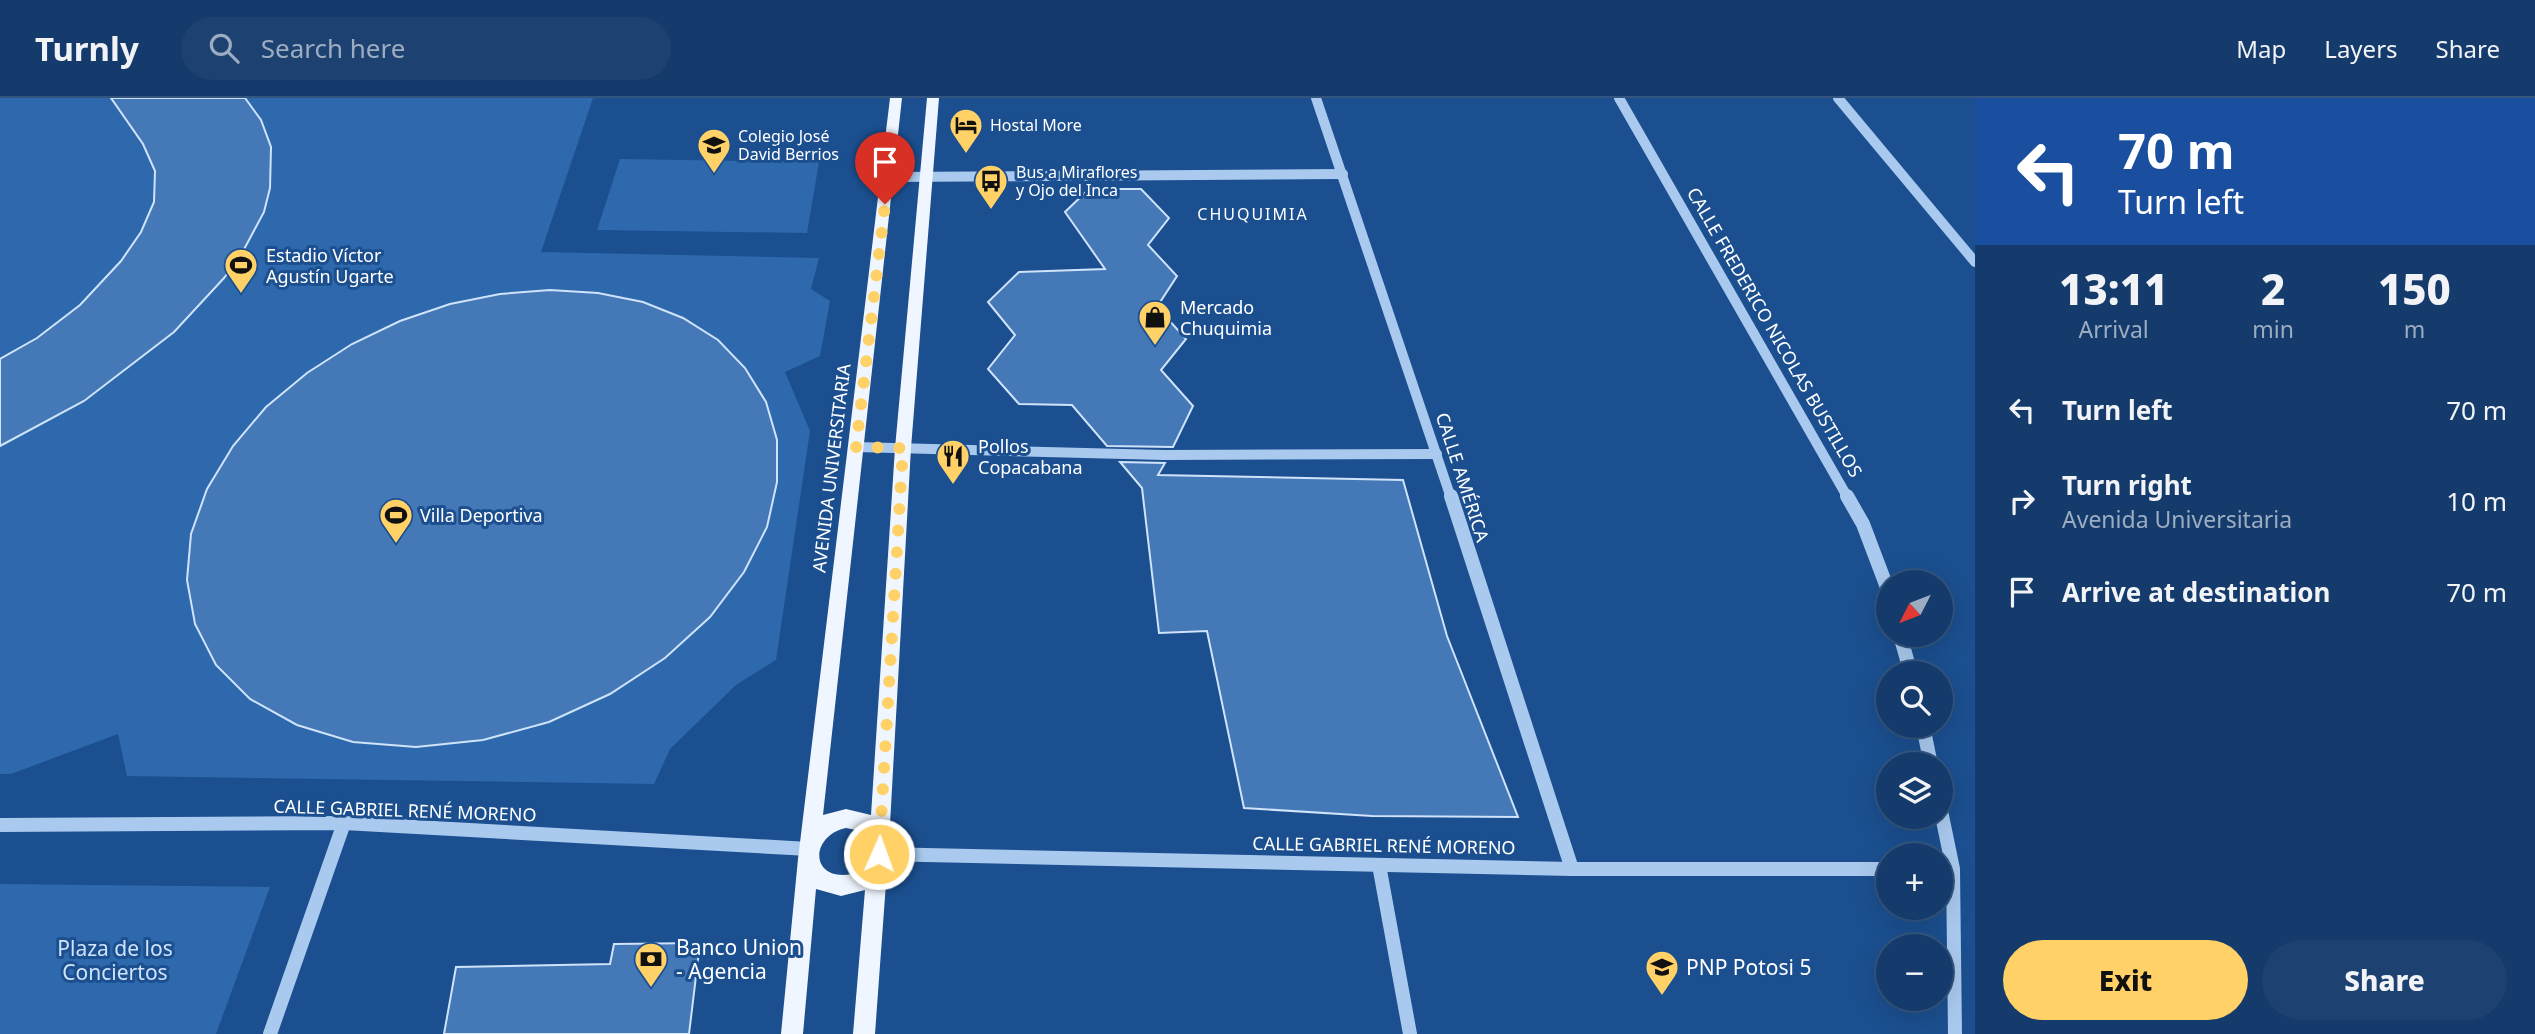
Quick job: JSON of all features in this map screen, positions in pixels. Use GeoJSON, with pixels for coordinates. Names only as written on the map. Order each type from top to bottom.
{"type":"FeatureCollection","features":[{"type":"Feature","properties":{"kind":"main road","name":"AVENIDA UNIVERSITARIA"},"geometry":{"type":"LineString","coordinates":[[792,1034],[809,850],[896,98]]}},
{"type":"Feature","properties":{"kind":"main road"},"geometry":{"type":"LineString","coordinates":[[864,1034],[903,448],[933,98]]}},
{"type":"Feature","properties":{"kind":"main road"},"geometry":{"type":"LineString","coordinates":[[845,817],[867,823],[878,853],[860,883],[837,886],[825,883],[816,876],[809,850],[823,825],[845,817]]}},
{"type":"Feature","properties":{"kind":"street","name":"CALLE AMÉRICA"},"geometry":{"type":"LineString","coordinates":[[1316,98],[1437,454],[1572,869]]}},
{"type":"Feature","properties":{"kind":"street","name":"CALLE FREDERICO NICOLAS BUSTILLOS"},"geometry":{"type":"LineString","coordinates":[[1619,98],[1863,524],[1880,570]]}},
{"type":"Feature","properties":{"kind":"street"},"geometry":{"type":"LineString","coordinates":[[1838,98],[1975,262]]}},
{"type":"Feature","properties":{"kind":"street"},"geometry":{"type":"LineString","coordinates":[[888,177],[1343,174]]}},
{"type":"Feature","properties":{"kind":"street"},"geometry":{"type":"LineString","coordinates":[[856,447],[1164,455],[1437,454]]}},
{"type":"Feature","properties":{"kind":"street"},"geometry":{"type":"LineString","coordinates":[[270,1034],[344,823]]}},
{"type":"Feature","properties":{"kind":"street","name":"CALLE GABRIEL RENÉ MORENO"},"geometry":{"type":"LineString","coordinates":[[0,825],[344,823],[809,850]]}},
{"type":"Feature","properties":{"kind":"street","name":"CALLE GABRIEL RENÉ MORENO"},"geometry":{"type":"LineString","coordinates":[[878,853],[1572,869],[1876,869]]}},
{"type":"Feature","properties":{"kind":"street"},"geometry":{"type":"LineString","coordinates":[[1379,864],[1410,1034]]}},
{"type":"Feature","properties":{"kind":"street"},"geometry":{"type":"LineString","coordinates":[[1949,920],[1955,1034]]}},
{"type":"Feature","properties":{"kind":"green space","name":"Villa Deportiva"},"geometry":{"type":"Polygon","coordinates":[[[0,98],[593,98],[541,252],[819,258],[811,289],[830,301],[820,356],[785,372],[810,431],[776,660],[736,685],[670,749],[654,784],[127,776],[118,734],[11,774],[0,774],[0,98]]]}},
{"type":"Feature","properties":{"kind":"green space"},"geometry":{"type":"Polygon","coordinates":[[[620,159],[819,162],[807,233],[597,230],[620,159]]]}},
{"type":"Feature","properties":{"kind":"green space","name":"Plaza de los Conciertos"},"geometry":{"type":"Polygon","coordinates":[[[0,884],[270,887],[216,1034],[0,1034],[0,884]]]}},
{"type":"Feature","properties":{"kind":"building"},"geometry":{"type":"Polygon","coordinates":[[[111,98],[245,98],[261,120],[271,147],[270,188],[264,212],[241,255],[224,278],[174,332],[84,401],[0,446],[0,359],[37,338],[80,305],[121,261],[141,232],[154,202],[155,171],[143,144],[111,98]]]}},
{"type":"Feature","properties":{"kind":"building"},"geometry":{"type":"Polygon","coordinates":[[[1089,189],[1141,189],[1169,218],[1148,245],[1177,276],[1157,307],[1186,339],[1161,370],[1193,406],[1173,447],[1107,446],[1072,405],[1019,404],[988,369],[1015,335],[988,302],[1019,272],[1105,269],[1065,212],[1089,189]]]}},
{"type":"Feature","properties":{"kind":"building"},"geometry":{"type":"Polygon","coordinates":[[[550,290],[598,293],[643,302],[683,318],[718,340],[745,368],[766,402],[777,440],[777,482],[767,527],[744,572],[710,617],[665,658],[610,694],[549,722],[483,740],[416,747],[353,742],[297,725],[250,699],[216,665],[195,624],[187,580],[191,534],[207,489],[233,446],[266,407],[307,373],[352,344],[400,321],[450,304],[500,294],[550,290]]]}},
{"type":"Feature","properties":{"kind":"building"},"geometry":{"type":"Polygon","coordinates":[[[1120,462],[1165,463],[1158,475],[1403,480],[1447,636],[1518,817],[1372,816],[1244,808],[1207,631],[1159,633],[1142,488],[1120,462]]]}},
{"type":"Feature","properties":{"kind":"building"},"geometry":{"type":"Polygon","coordinates":[[[700,943],[689,1034],[444,1034],[456,967],[610,964],[614,944],[700,943]]]}},
{"type":"Feature","properties":{"kind":"place","name":"Hostal More"},"geometry":{"type":"Point","coordinates":[966,155]}},
{"type":"Feature","properties":{"kind":"place","name":"Colegio José David Berrios"},"geometry":{"type":"Point","coordinates":[714,175]}},
{"type":"Feature","properties":{"kind":"place","name":"Bus a Miraflores y Ojo del Inca"},"geometry":{"type":"Point","coordinates":[991,211]}},
{"type":"Feature","properties":{"kind":"place","name":"Estadio Víctor Agustín Ugarte"},"geometry":{"type":"Point","coordinates":[241,295]}},
{"type":"Feature","properties":{"kind":"place","name":"Mercado Chuquimia"},"geometry":{"type":"Point","coordinates":[1155,347]}},
{"type":"Feature","properties":{"kind":"place","name":"Pollos Copacabana"},"geometry":{"type":"Point","coordinates":[953,486]}},
{"type":"Feature","properties":{"kind":"place","name":"Villa Deportiva"},"geometry":{"type":"Point","coordinates":[396,545]}},
{"type":"Feature","properties":{"kind":"place","name":"Banco Union - Agencia"},"geometry":{"type":"Point","coordinates":[651,989]}},
{"type":"Feature","properties":{"kind":"place","name":"PNP Potosi 5"},"geometry":{"type":"Point","coordinates":[1662,997]}},
{"type":"Feature","properties":{"kind":"district","name":"CHUQUIMIA"},"geometry":{"type":"Point","coordinates":[1253,214]}},
{"type":"Feature","properties":{"kind":"route"},"geometry":{"type":"LineString","coordinates":[[879,854],[903,448],[856,447],[885,204]]}}]}
